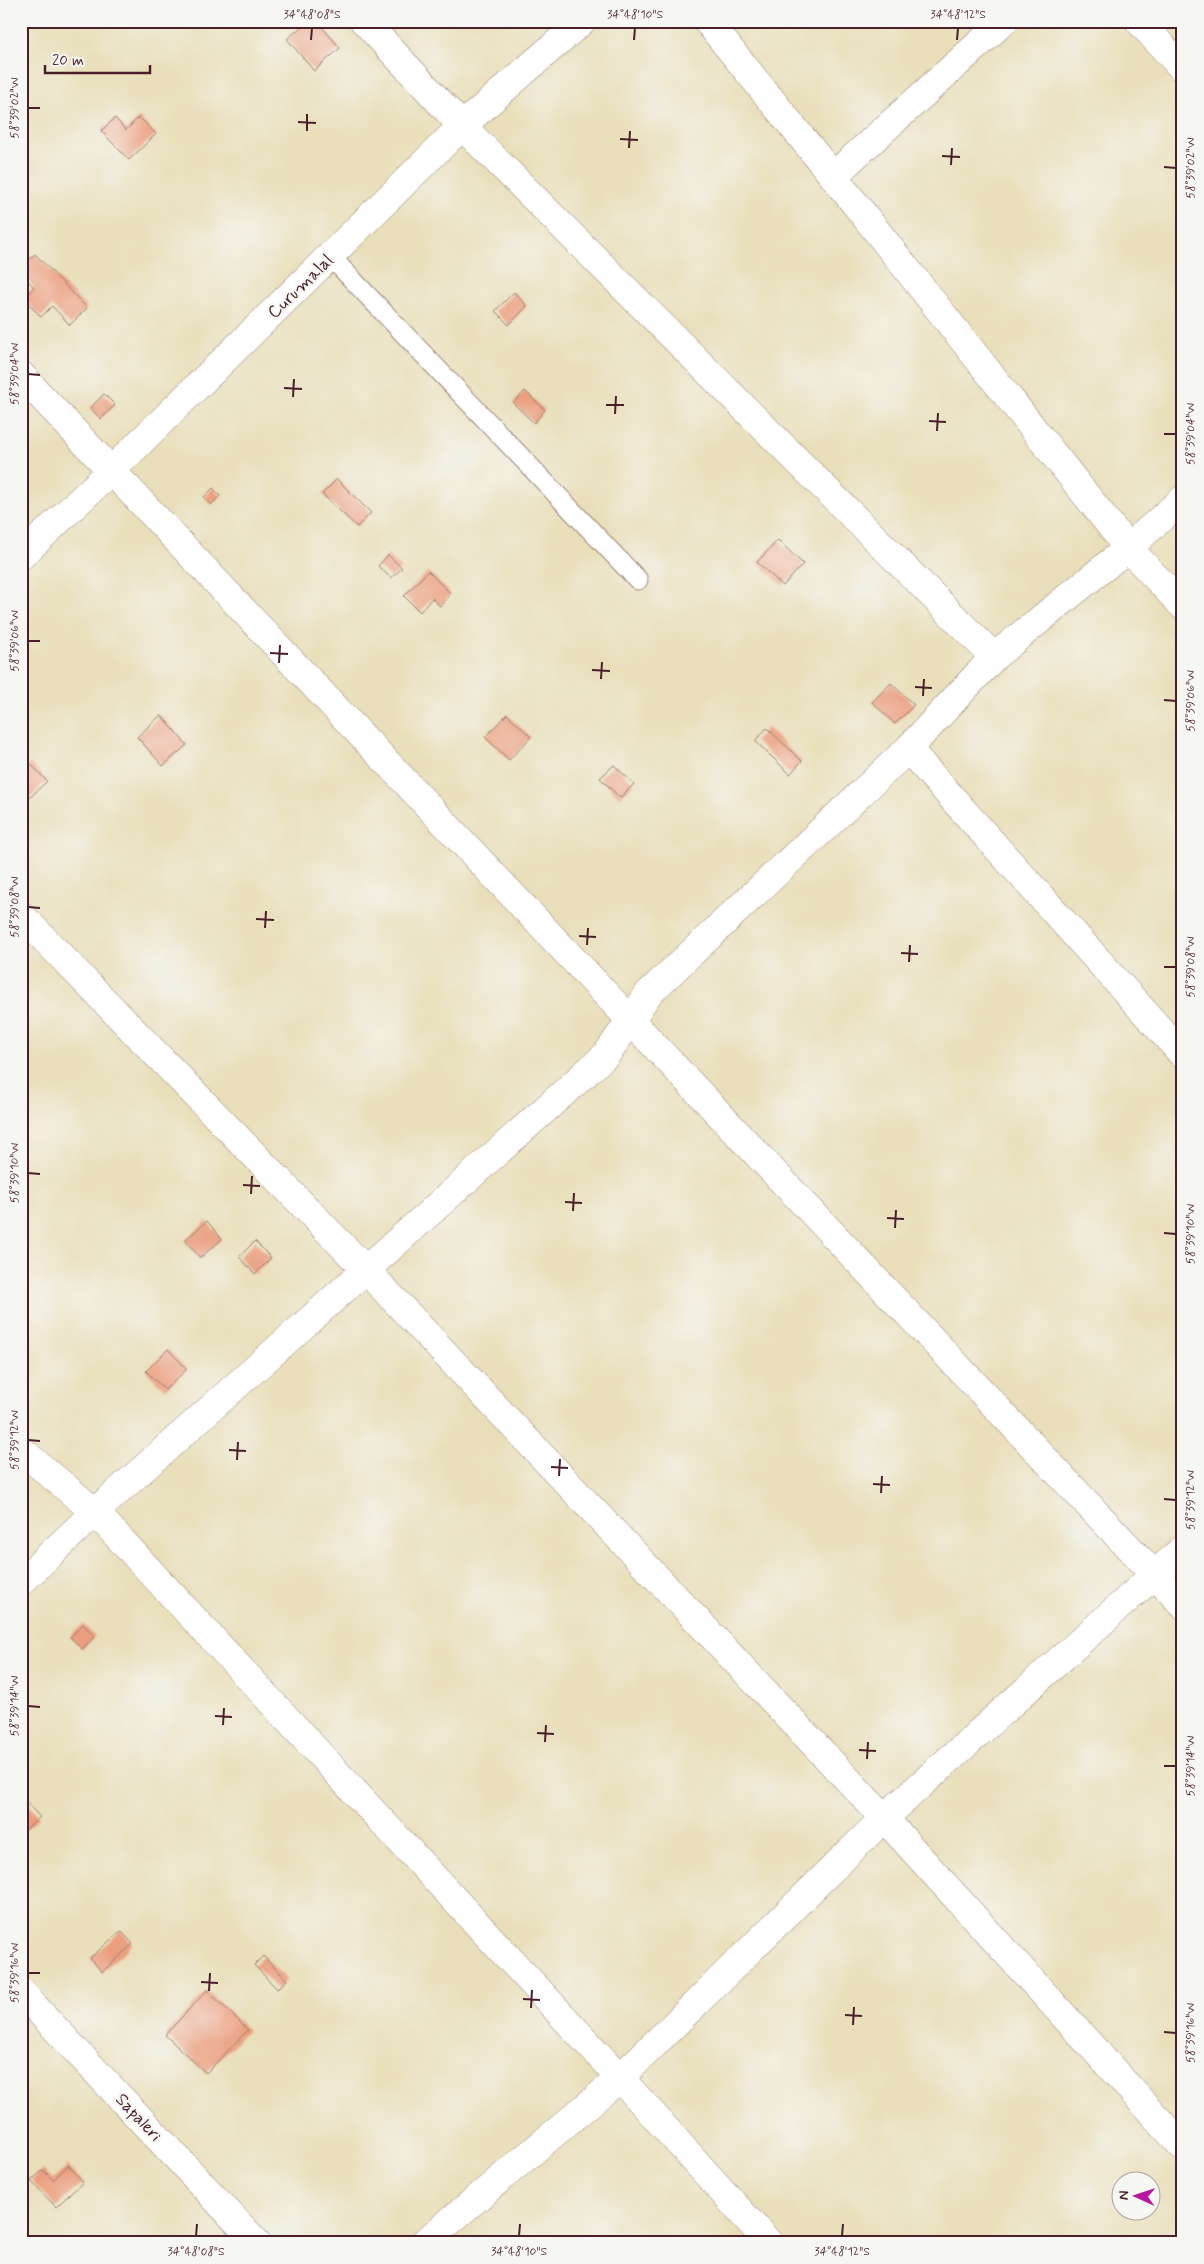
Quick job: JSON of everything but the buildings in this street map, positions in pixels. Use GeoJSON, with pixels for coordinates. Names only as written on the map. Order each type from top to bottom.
{"type":"FeatureCollection","features":[{"type":"Feature","properties":{"kind":"street"},"geometry":{"type":"LineString","coordinates":[[364,21],[462,126],[994,657]]}},
{"type":"Feature","properties":{"kind":"street","name":"Curumalal"},"geometry":{"type":"LineString","coordinates":[[21,556],[112,470],[462,126],[582,21]]}},
{"type":"Feature","properties":{"kind":"street"},"geometry":{"type":"LineString","coordinates":[[707,21],[833,176],[1128,548],[1183,606]]}},
{"type":"Feature","properties":{"kind":"street"},"geometry":{"type":"LineString","coordinates":[[833,176],[1004,21]]}},
{"type":"Feature","properties":{"kind":"street"},"geometry":{"type":"LineString","coordinates":[[1139,21],[1183,69]]}},
{"type":"Feature","properties":{"kind":"street"},"geometry":{"type":"LineString","coordinates":[[21,375],[1183,1605]]}},
{"type":"Feature","properties":{"kind":"street"},"geometry":{"type":"LineString","coordinates":[[21,1582],[95,1512],[607,1054],[631,1022],[649,993],[908,749],[994,657],[1128,548],[1183,499]]}},
{"type":"Feature","properties":{"kind":"street"},"geometry":{"type":"LineString","coordinates":[[908,749],[1183,1055]]}},
{"type":"Feature","properties":{"kind":"street"},"geometry":{"type":"LineString","coordinates":[[21,915],[365,1269],[884,1818],[1183,2147]]}},
{"type":"Feature","properties":{"kind":"street"},"geometry":{"type":"LineString","coordinates":[[21,1450],[95,1512],[620,2078],[769,2243]]}},
{"type":"Feature","properties":{"kind":"street"},"geometry":{"type":"LineString","coordinates":[[424,2243],[620,2078],[884,1818],[1183,1549]]}},
{"type":"Feature","properties":{"kind":"street","name":"Sapaleri"},"geometry":{"type":"LineString","coordinates":[[21,1992],[258,2243]]}},
{"type":"Feature","properties":{"kind":"lane"},"geometry":{"type":"LineString","coordinates":[[330,256],[638,580]]}}]}
